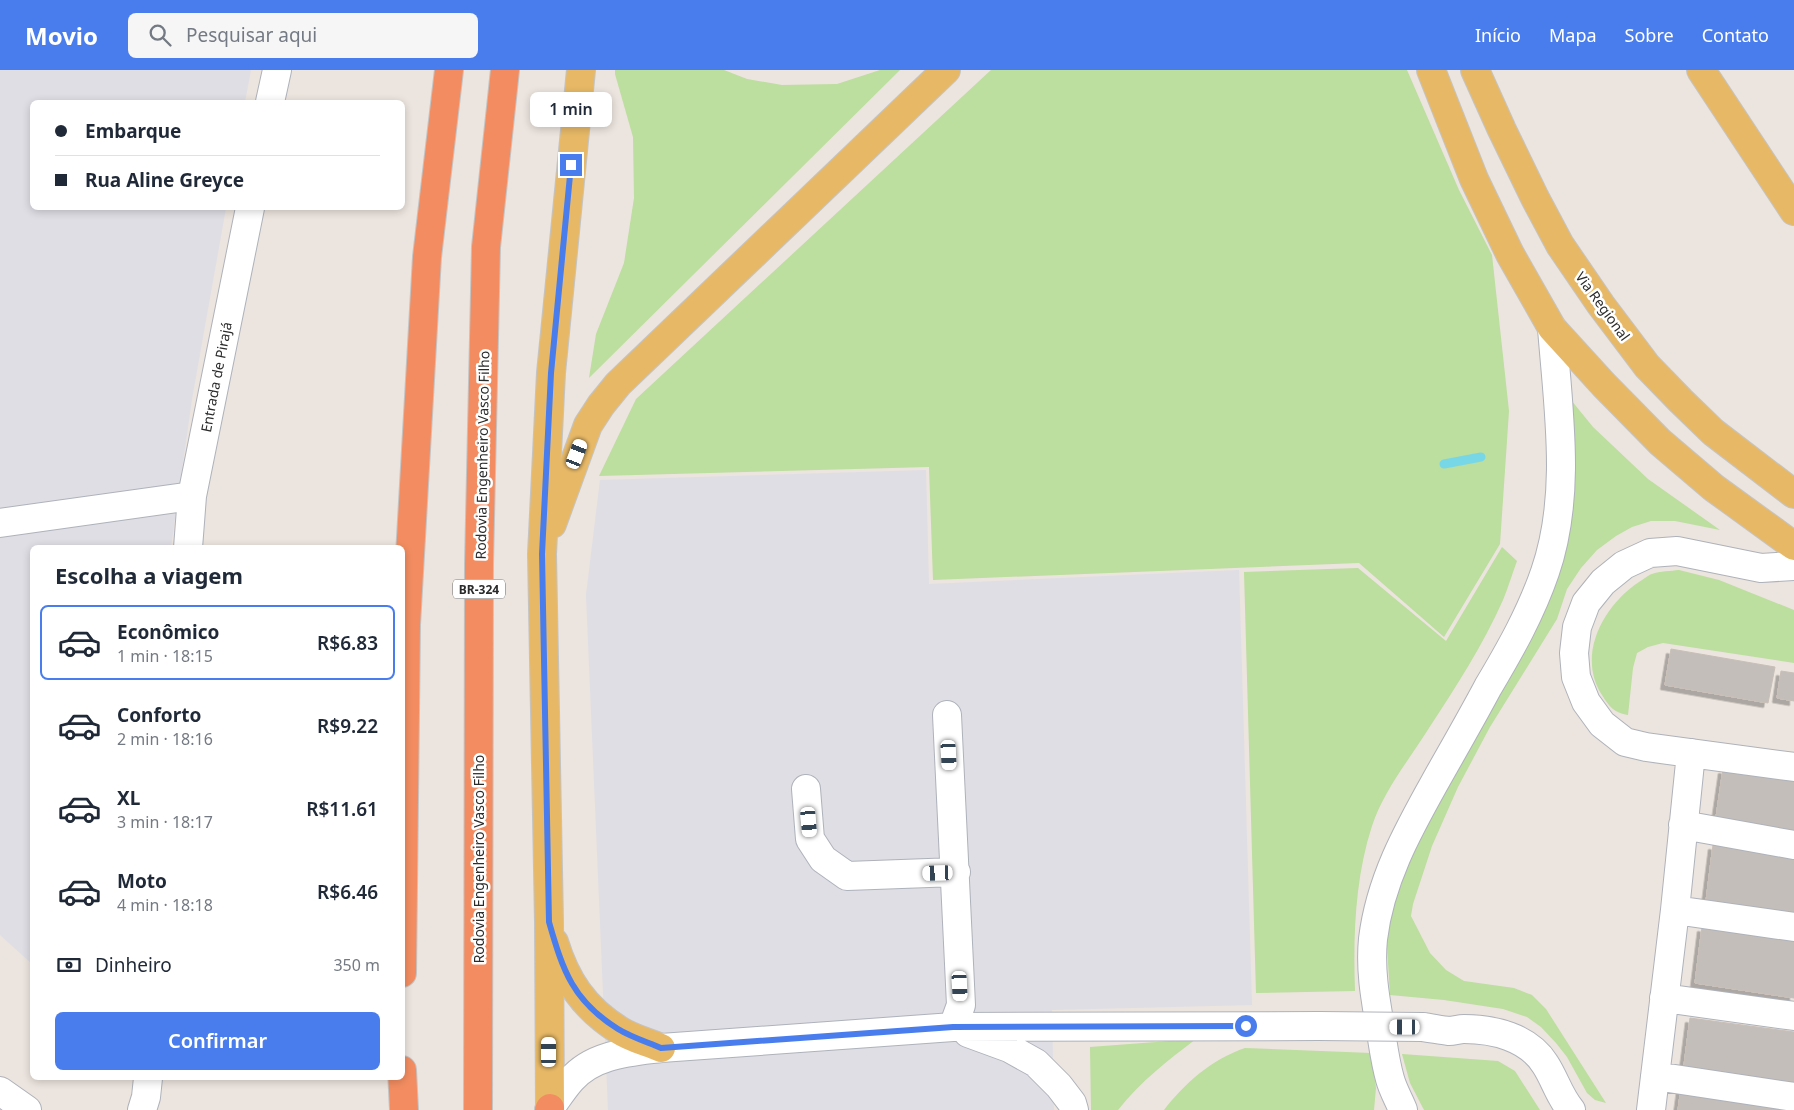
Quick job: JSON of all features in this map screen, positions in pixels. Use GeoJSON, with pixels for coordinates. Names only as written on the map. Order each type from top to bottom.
{"type":"FeatureCollection","features":[{"type":"Feature","properties":{"kind":"highway"},"geometry":{"type":"LineString","coordinates":[[405,712],[406,625],[427,257],[449,70]]}},
{"type":"Feature","properties":{"kind":"highway","name":"Rodovia Engenheiro Vasco Filho"},"geometry":{"type":"LineString","coordinates":[[478,1110],[479,564],[486,247],[505,70]]}},
{"type":"Feature","properties":{"kind":"highway"},"geometry":{"type":"LineString","coordinates":[[402,1080],[404,1110]]}},
{"type":"Feature","properties":{"kind":"main road"},"geometry":{"type":"LineString","coordinates":[[549,1109],[549,922],[542,554],[551,373],[580,70]]}},
{"type":"Feature","properties":{"kind":"main road"},"geometry":{"type":"LineString","coordinates":[[542,554],[588,425],[618,384],[946,70]]}},
{"type":"Feature","properties":{"kind":"main road"},"geometry":{"type":"LineString","coordinates":[[1431,70],[1474,179],[1510,254],[1552,328],[1660,442],[1714,488],[1794,546]]}},
{"type":"Feature","properties":{"kind":"main road","name":"Via Regional"},"geometry":{"type":"LineString","coordinates":[[1476,70],[1502,130],[1544,214],[1560,244],[1601,305],[1647,366],[1681,401],[1713,432],[1794,494]]}},
{"type":"Feature","properties":{"kind":"main road"},"geometry":{"type":"LineString","coordinates":[[1701,70],[1794,211]]}},
{"type":"Feature","properties":{"kind":"main road"},"geometry":{"type":"LineString","coordinates":[[549,922],[560,960],[574,988],[589,1008],[620,1030],[661,1048]]}},
{"type":"Feature","properties":{"kind":"street"},"geometry":{"type":"LineString","coordinates":[[270,100],[277,70]]}},
{"type":"Feature","properties":{"kind":"street","name":"Entrada de Pirajá"},"geometry":{"type":"LineString","coordinates":[[188,545],[192,496],[250,210]]}},
{"type":"Feature","properties":{"kind":"street"},"geometry":{"type":"LineString","coordinates":[[1403,1110],[1391,1080],[1374,994],[1372,968],[1373,941],[1377,915],[1384,885],[1414,818],[1514,643],[1533,604],[1546,569],[1557,521],[1560,472],[1560,434],[1552,328]]}},
{"type":"Feature","properties":{"kind":"street"},"geometry":{"type":"LineString","coordinates":[[0,523],[192,496]]}},
{"type":"Feature","properties":{"kind":"street"},"geometry":{"type":"LineString","coordinates":[[1794,566],[1761,568],[1677,551],[1650,553],[1624,565],[1603,582],[1586,603],[1576,627],[1574,653],[1576,677],[1586,702],[1602,724],[1625,742],[1646,747],[1794,767]]}},
{"type":"Feature","properties":{"kind":"street"},"geometry":{"type":"LineString","coordinates":[[947,715],[961,1005],[953,1027]]}},
{"type":"Feature","properties":{"kind":"street"},"geometry":{"type":"LineString","coordinates":[[1651,1110],[1675,910],[1691,753]]}},
{"type":"Feature","properties":{"kind":"street"},"geometry":{"type":"LineString","coordinates":[[806,789],[810,838],[823,859],[847,876],[956,872]]}},
{"type":"Feature","properties":{"kind":"street"},"geometry":{"type":"LineString","coordinates":[[1683,825],[1794,845]]}},
{"type":"Feature","properties":{"kind":"street"},"geometry":{"type":"LineString","coordinates":[[1675,910],[1794,927]]}},
{"type":"Feature","properties":{"kind":"street"},"geometry":{"type":"LineString","coordinates":[[1664,998],[1794,1016]]}},
{"type":"Feature","properties":{"kind":"street"},"geometry":{"type":"LineString","coordinates":[[549,1109],[572,1079],[588,1066],[616,1054],[661,1048],[953,1027],[1319,1026],[1422,1027],[1448,1031],[1464,1029],[1509,1036],[1535,1051],[1545,1063],[1564,1102],[1571,1110]]}},
{"type":"Feature","properties":{"kind":"street"},"geometry":{"type":"LineString","coordinates":[[953,1027],[1009,1048],[1036,1063],[1072,1102],[1074,1110]]}},
{"type":"Feature","properties":{"kind":"street"},"geometry":{"type":"LineString","coordinates":[[1655,1076],[1794,1097]]}},
{"type":"Feature","properties":{"kind":"street"},"geometry":{"type":"LineString","coordinates":[[142,1110],[148,1080]]}},
{"type":"Feature","properties":{"kind":"street"},"geometry":{"type":"LineString","coordinates":[[1390,1110],[1391,1080]]}},
{"type":"Feature","properties":{"kind":"street"},"geometry":{"type":"LineString","coordinates":[[0,1091],[27,1110]]}},
{"type":"Feature","properties":{"kind":"shaded area"},"geometry":{"type":"Polygon","coordinates":[[[0,70],[251,70],[245,100],[30,100],[30,210],[226,210],[192,399],[171,545],[30,545],[30,962],[0,935],[0,70]]]}},
{"type":"Feature","properties":{"kind":"shaded area"},"geometry":{"type":"Polygon","coordinates":[[[926,470],[929,584],[1239,570],[1252,1005],[1052,1010],[1054,1110],[608,1110],[586,595],[600,480],[926,470]]]}},
{"type":"Feature","properties":{"kind":"green space"},"geometry":{"type":"Polygon","coordinates":[[[615,70],[724,70],[747,79],[782,85],[837,84],[880,70],[900,70],[589,378],[596,334],[624,263],[634,198],[633,137],[615,70]]]}},
{"type":"Feature","properties":{"kind":"green space"},"geometry":{"type":"Polygon","coordinates":[[[991,70],[1407,70],[1459,190],[1492,255],[1509,411],[1500,544],[1444,637],[1359,563],[933,580],[929,467],[599,476],[636,399],[991,70]]]}},
{"type":"Feature","properties":{"kind":"green space"},"geometry":{"type":"Polygon","coordinates":[[[1571,400],[1593,427],[1648,479],[1720,530],[1675,521],[1651,521],[1632,527],[1616,536],[1597,550],[1581,568],[1567,589],[1557,619],[1490,727],[1458,787],[1432,846],[1413,904],[1411,916],[1430,953],[1446,970],[1464,981],[1514,988],[1532,995],[1546,1009],[1606,1103],[1595,1100],[1587,1093],[1567,1057],[1556,1043],[1541,1027],[1527,1017],[1503,1009],[1444,1000],[1390,995],[1387,946],[1390,913],[1419,833],[1529,641],[1571,400]]]}},
{"type":"Feature","properties":{"kind":"green space"},"geometry":{"type":"Polygon","coordinates":[[[1502,547],[1517,561],[1503,600],[1469,666],[1390,788],[1372,826],[1362,866],[1356,908],[1355,991],[1256,993],[1244,572],[1358,568],[1446,641],[1502,547]]]}},
{"type":"Feature","properties":{"kind":"green space"},"geometry":{"type":"Polygon","coordinates":[[[1679,570],[1719,580],[1794,610],[1794,663],[1663,643],[1648,647],[1637,653],[1633,668],[1628,715],[1619,713],[1607,702],[1595,680],[1592,664],[1593,648],[1598,632],[1605,617],[1615,604],[1639,582],[1655,573],[1679,570]]]}},
{"type":"Feature","properties":{"kind":"green space"},"geometry":{"type":"Polygon","coordinates":[[[1196,1039],[1145,1081],[1118,1110],[1091,1110],[1090,1047],[1196,1039]]]}},
{"type":"Feature","properties":{"kind":"green space"},"geometry":{"type":"Polygon","coordinates":[[[1245,1048],[1371,1053],[1376,1088],[1374,1110],[1164,1110],[1181,1090],[1200,1073],[1221,1059],[1245,1048]]]}},
{"type":"Feature","properties":{"kind":"green space"},"geometry":{"type":"Polygon","coordinates":[[[1402,1054],[1498,1061],[1515,1071],[1540,1110],[1424,1110],[1410,1083],[1402,1054]]]}},
{"type":"Feature","properties":{"kind":"building"},"geometry":{"type":"Polygon","coordinates":[[[1671,649],[1775,667],[1768,703],[1665,685],[1671,649]]]}},
{"type":"Feature","properties":{"kind":"building"},"geometry":{"type":"Polygon","coordinates":[[[1781,671],[1794,673],[1794,701],[1777,698],[1781,671]]]}},
{"type":"Feature","properties":{"kind":"building"},"geometry":{"type":"Polygon","coordinates":[[[1723,769],[1794,779],[1794,835],[1715,824],[1723,769]]]}},
{"type":"Feature","properties":{"kind":"building"},"geometry":{"type":"Polygon","coordinates":[[[1713,845],[1794,856],[1794,913],[1706,901],[1713,845]]]}},
{"type":"Feature","properties":{"kind":"building"},"geometry":{"type":"Polygon","coordinates":[[[1702,927],[1794,940],[1794,998],[1695,983],[1702,927]]]}},
{"type":"Feature","properties":{"kind":"building"},"geometry":{"type":"Polygon","coordinates":[[[1690,1018],[1794,1032],[1794,1089],[1683,1073],[1690,1018]]]}},
{"type":"Feature","properties":{"kind":"building"},"geometry":{"type":"Polygon","coordinates":[[[1681,1088],[1794,1110],[1678,1110],[1681,1088]]]}},
{"type":"Feature","properties":{"kind":"waterway"},"geometry":{"type":"LineString","coordinates":[[1444,464],[1481,457]]}},
{"type":"Feature","properties":{"kind":"route"},"geometry":{"type":"LineString","coordinates":[[571,165],[551,373],[542,554],[549,922],[560,960],[574,988],[589,1008],[620,1030],[661,1048],[953,1027],[1246,1026]]}}]}
